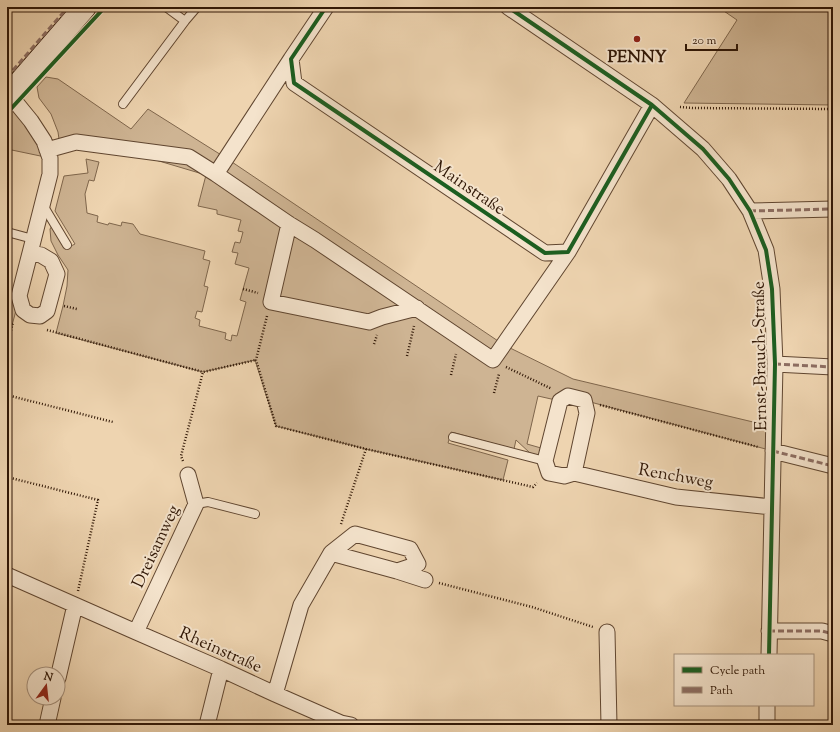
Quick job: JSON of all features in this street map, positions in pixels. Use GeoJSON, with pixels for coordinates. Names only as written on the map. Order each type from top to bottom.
{"type":"FeatureCollection","features":[{"type":"Feature","properties":{"kind":"main road"},"geometry":{"type":"LineString","coordinates":[[8,95],[85,7]]}},
{"type":"Feature","properties":{"kind":"street"},"geometry":{"type":"LineString","coordinates":[[216,174],[326,7]]}},
{"type":"Feature","properties":{"kind":"street","name":"Ernst-Brauch-Straße"},"geometry":{"type":"LineString","coordinates":[[508,7],[652,105],[703,149],[729,179],[750,211],[766,250],[772,289],[775,364],[769,654]]}},
{"type":"Feature","properties":{"kind":"street","name":"Mainstraße"},"geometry":{"type":"LineString","coordinates":[[291,59],[294,83],[545,253],[568,252]]}},
{"type":"Feature","properties":{"kind":"street"},"geometry":{"type":"LineString","coordinates":[[8,95],[31,121],[44,141],[50,158],[50,174],[32,246]]}},
{"type":"Feature","properties":{"kind":"street"},"geometry":{"type":"LineString","coordinates":[[47,150],[76,142],[189,157],[498,362],[568,252],[652,105]]}},
{"type":"Feature","properties":{"kind":"street"},"geometry":{"type":"LineString","coordinates":[[750,211],[833,209]]}},
{"type":"Feature","properties":{"kind":"street"},"geometry":{"type":"LineString","coordinates":[[289,224],[271,302],[369,322],[417,308]]}},
{"type":"Feature","properties":{"kind":"street","name":"Ernst-Brauch-Straße"},"geometry":{"type":"LineString","coordinates":[[775,364],[833,367]]}},
{"type":"Feature","properties":{"kind":"street"},"geometry":{"type":"LineString","coordinates":[[547,467],[560,401],[568,396],[584,400],[587,413],[574,473]]}},
{"type":"Feature","properties":{"kind":"street","name":"Ernst-Brauch-Straße"},"geometry":{"type":"LineString","coordinates":[[773,451],[833,466]]}},
{"type":"Feature","properties":{"kind":"street","name":"Renchweg"},"geometry":{"type":"LineString","coordinates":[[547,467],[564,476],[574,473],[676,497],[772,508]]}},
{"type":"Feature","properties":{"kind":"street","name":"Dreisamweg"},"geometry":{"type":"LineString","coordinates":[[136,632],[196,504],[188,475]]}},
{"type":"Feature","properties":{"kind":"street"},"geometry":{"type":"LineString","coordinates":[[274,694],[301,605],[331,553],[355,534],[410,549],[418,564],[397,571]]}},
{"type":"Feature","properties":{"kind":"street"},"geometry":{"type":"LineString","coordinates":[[331,553],[425,580]]}},
{"type":"Feature","properties":{"kind":"street","name":"Rheinstraße"},"geometry":{"type":"LineString","coordinates":[[7,575],[221,669],[274,694],[341,723],[351,725]]}},
{"type":"Feature","properties":{"kind":"street"},"geometry":{"type":"LineString","coordinates":[[61,666],[75,605]]}},
{"type":"Feature","properties":{"kind":"street"},"geometry":{"type":"LineString","coordinates":[[769,631],[822,631],[833,634]]}},
{"type":"Feature","properties":{"kind":"street"},"geometry":{"type":"LineString","coordinates":[[607,632],[609,725]]}},
{"type":"Feature","properties":{"kind":"street"},"geometry":{"type":"LineString","coordinates":[[207,725],[221,669]]}},
{"type":"Feature","properties":{"kind":"street"},"geometry":{"type":"LineString","coordinates":[[47,725],[51,706]]}},
{"type":"Feature","properties":{"kind":"street"},"geometry":{"type":"LineString","coordinates":[[767,725],[768,706]]}},
{"type":"Feature","properties":{"kind":"lane"},"geometry":{"type":"LineString","coordinates":[[166,7],[185,21]]}},
{"type":"Feature","properties":{"kind":"lane"},"geometry":{"type":"LineString","coordinates":[[123,104],[197,7]]}},
{"type":"Feature","properties":{"kind":"lane"},"geometry":{"type":"LineString","coordinates":[[42,204],[67,245]]}},
{"type":"Feature","properties":{"kind":"lane"},"geometry":{"type":"LineString","coordinates":[[7,232],[32,246]]}},
{"type":"Feature","properties":{"kind":"lane"},"geometry":{"type":"LineString","coordinates":[[453,437],[547,467]]}},
{"type":"Feature","properties":{"kind":"lane"},"geometry":{"type":"LineString","coordinates":[[196,504],[208,502],[256,514]]}},
{"type":"Feature","properties":{"kind":"path"},"geometry":{"type":"LineString","coordinates":[[652,105],[693,108],[833,109]]}},
{"type":"Feature","properties":{"kind":"path"},"geometry":{"type":"LineString","coordinates":[[271,302],[256,360],[276,426],[366,449],[532,487],[547,467]]}},
{"type":"Feature","properties":{"kind":"path"},"geometry":{"type":"LineString","coordinates":[[407,356],[417,308]]}},
{"type":"Feature","properties":{"kind":"path"},"geometry":{"type":"LineString","coordinates":[[42,329],[203,372],[256,360]]}},
{"type":"Feature","properties":{"kind":"path"},"geometry":{"type":"LineString","coordinates":[[451,375],[460,338]]}},
{"type":"Feature","properties":{"kind":"path"},"geometry":{"type":"LineString","coordinates":[[494,393],[498,362],[568,396]]}},
{"type":"Feature","properties":{"kind":"path"},"geometry":{"type":"LineString","coordinates":[[188,475],[182,456],[203,372]]}},
{"type":"Feature","properties":{"kind":"path"},"geometry":{"type":"LineString","coordinates":[[7,396],[113,422]]}},
{"type":"Feature","properties":{"kind":"path"},"geometry":{"type":"LineString","coordinates":[[599,404],[773,451]]}},
{"type":"Feature","properties":{"kind":"path"},"geometry":{"type":"LineString","coordinates":[[331,553],[366,449]]}},
{"type":"Feature","properties":{"kind":"path"},"geometry":{"type":"LineString","coordinates":[[7,477],[98,500],[75,605]]}},
{"type":"Feature","properties":{"kind":"path"},"geometry":{"type":"LineString","coordinates":[[425,580],[532,607],[607,632]]}},
{"type":"Feature","properties":{"kind":"shaded area"},"geometry":{"type":"Polygon","coordinates":[[[718,7],[833,7],[833,105],[684,103],[737,20],[718,7]]]}},
{"type":"Feature","properties":{"kind":"shaded area"},"geometry":{"type":"Polygon","coordinates":[[[46,77],[58,79],[131,129],[148,109],[226,158],[504,345],[573,379],[774,427],[773,451],[568,396],[560,401],[538,396],[527,444],[548,450],[546,458],[530,453],[516,440],[514,449],[451,432],[448,443],[508,460],[503,480],[366,449],[276,426],[255,360],[203,372],[56,333],[67,286],[68,270],[51,241],[50,229],[52,226],[65,249],[75,244],[55,211],[64,176],[88,173],[86,159],[99,162],[94,181],[89,180],[85,194],[87,213],[98,216],[97,222],[121,226],[122,222],[133,224],[140,234],[205,251],[203,259],[210,261],[204,286],[208,287],[202,312],[197,311],[195,318],[200,320],[199,326],[226,333],[225,339],[231,341],[232,335],[237,336],[246,302],[240,300],[249,268],[235,264],[238,253],[232,252],[235,242],[240,243],[243,232],[238,231],[241,220],[217,214],[217,210],[198,206],[206,175],[112,147],[60,146],[58,132],[51,114],[39,98],[37,87],[46,77]]]}},
{"type":"Feature","properties":{"kind":"shaded area"},"geometry":{"type":"Polygon","coordinates":[[[16,103],[50,158],[7,149],[7,113],[16,103]]]}},
{"type":"Feature","properties":{"kind":"shaded area"},"geometry":{"type":"Polygon","coordinates":[[[7,300],[18,303],[7,344],[7,300]]]}},
{"type":"Feature","properties":{"kind":"marked path"},"geometry":{"type":"LineString","coordinates":[[7,77],[68,7]]}},
{"type":"Feature","properties":{"kind":"marked path"},"geometry":{"type":"LineString","coordinates":[[750,211],[833,209]]}},
{"type":"Feature","properties":{"kind":"marked path"},"geometry":{"type":"LineString","coordinates":[[775,364],[833,367]]}},
{"type":"Feature","properties":{"kind":"marked path"},"geometry":{"type":"LineString","coordinates":[[773,451],[833,466]]}},
{"type":"Feature","properties":{"kind":"marked path"},"geometry":{"type":"LineString","coordinates":[[769,631],[822,631],[833,634]]}},
{"type":"Feature","properties":{"kind":"cycle path"},"geometry":{"type":"LineString","coordinates":[[7,113],[105,7]]}},
{"type":"Feature","properties":{"kind":"cycle path"},"geometry":{"type":"LineString","coordinates":[[326,7],[291,59],[294,83],[545,253],[568,252],[652,105]]}},
{"type":"Feature","properties":{"kind":"cycle path"},"geometry":{"type":"LineString","coordinates":[[508,7],[652,105],[703,149],[729,179],[750,211],[766,250],[772,289],[775,364],[769,654]]}},
{"type":"Feature","properties":{"kind":"place","name":"PENNY"},"geometry":{"type":"Point","coordinates":[637,39]}}]}
